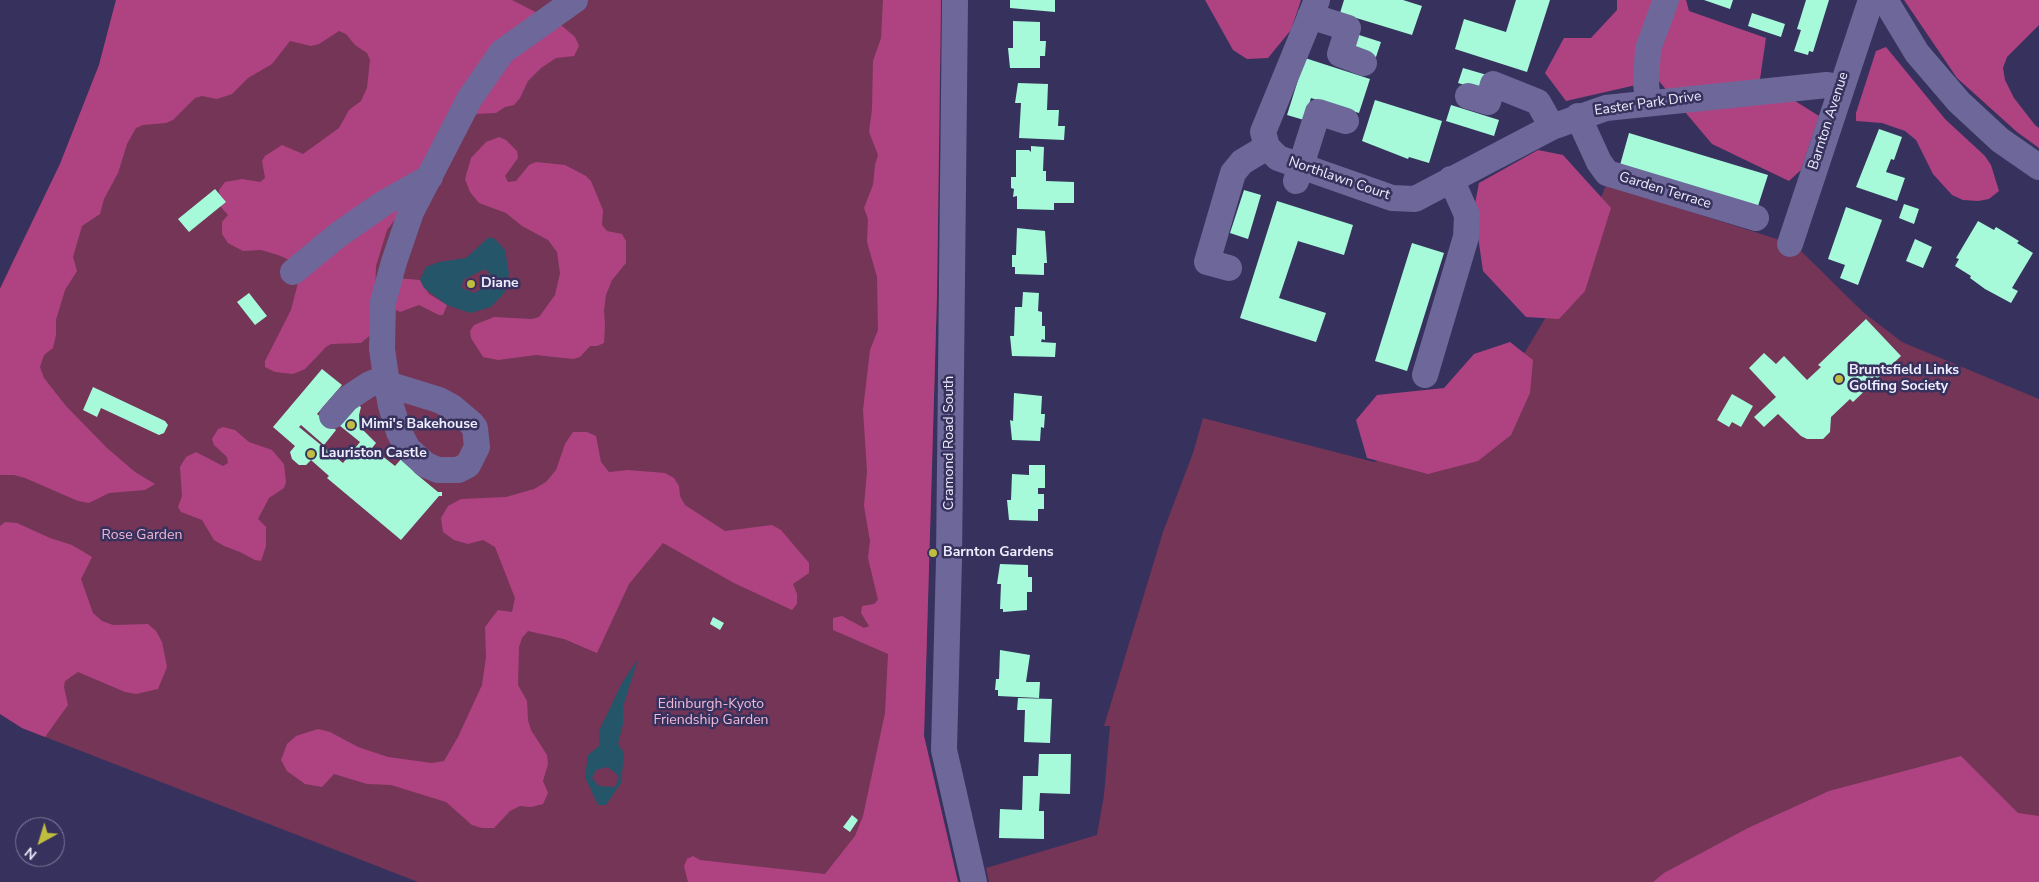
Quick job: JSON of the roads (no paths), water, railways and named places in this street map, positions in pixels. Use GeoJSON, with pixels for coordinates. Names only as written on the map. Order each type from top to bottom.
{"type":"FeatureCollection","features":[{"type":"Feature","properties":{"kind":"street"},"geometry":{"type":"LineString","coordinates":[[332,416],[346,399],[368,385],[376,382],[388,384],[382,349],[382,302],[411,212],[470,98],[502,52],[575,0]]}},
{"type":"Feature","properties":{"kind":"street","name":"Cramond Road South"},"geometry":{"type":"LineString","coordinates":[[955,0],[949,560],[944,750],[974,882]]}},
{"type":"Feature","properties":{"kind":"street"},"geometry":{"type":"LineString","coordinates":[[1648,102],[1646,83],[1648,49],[1666,0]]}},
{"type":"Feature","properties":{"kind":"street","name":"Barnton Avenue"},"geometry":{"type":"LineString","coordinates":[[1790,244],[1840,88],[1871,0]]}},
{"type":"Feature","properties":{"kind":"street"},"geometry":{"type":"LineString","coordinates":[[1885,0],[1917,53],[1959,102],[2000,140],[2039,167]]}},
{"type":"Feature","properties":{"kind":"street"},"geometry":{"type":"LineString","coordinates":[[1229,268],[1208,262],[1233,173],[1242,162],[1267,148],[1263,132],[1313,8],[1348,28],[1340,54],[1364,63]]}},
{"type":"Feature","properties":{"kind":"street"},"geometry":{"type":"LineString","coordinates":[[1468,96],[1488,102],[1493,84],[1538,102],[1552,127]]}},
{"type":"Feature","properties":{"kind":"street","name":"Easter Park Drive"},"geometry":{"type":"LineString","coordinates":[[1415,199],[1552,127],[1578,116],[1606,108],[1648,102],[1826,85],[1840,88]]}},
{"type":"Feature","properties":{"kind":"street"},"geometry":{"type":"LineString","coordinates":[[1299,173],[1318,112],[1346,121]]}},
{"type":"Feature","properties":{"kind":"street","name":"Garden Terrace"},"geometry":{"type":"LineString","coordinates":[[1578,116],[1599,162],[1607,173],[1756,218]]}},
{"type":"Feature","properties":{"kind":"street","name":"Northlawn Court"},"geometry":{"type":"LineString","coordinates":[[1267,148],[1299,173],[1392,198],[1415,199]]}},
{"type":"Feature","properties":{"kind":"street"},"geometry":{"type":"LineString","coordinates":[[293,272],[338,235],[384,203],[430,177]]}},
{"type":"Feature","properties":{"kind":"street"},"geometry":{"type":"LineString","coordinates":[[1425,375],[1444,347],[1466,237],[1467,216],[1451,180]]}},
{"type":"Feature","properties":{"kind":"water"},"geometry":{"type":"Polygon","coordinates":[[[489,237],[495,239],[505,250],[509,273],[505,292],[491,307],[470,313],[447,305],[424,288],[420,280],[426,267],[439,262],[466,258],[489,237]],[[485,269],[463,280],[462,288],[474,293],[486,286],[490,274],[485,269]]]}},
{"type":"Feature","properties":{"kind":"water"},"geometry":{"type":"Polygon","coordinates":[[[638,659],[623,707],[623,724],[618,744],[624,753],[621,783],[606,805],[598,805],[585,777],[588,755],[599,746],[599,731],[622,683],[638,659]],[[607,767],[596,770],[592,778],[599,786],[615,787],[619,778],[616,773],[607,767]]]}},
{"type":"Feature","properties":{"kind":"place","name":"Diane"},"geometry":{"type":"Point","coordinates":[471,284]}},
{"type":"Feature","properties":{"kind":"place","name":"Bruntsfield Links Golfing Society"},"geometry":{"type":"Point","coordinates":[1839,379]}},
{"type":"Feature","properties":{"kind":"place","name":"Mimi's Bakehouse"},"geometry":{"type":"Point","coordinates":[351,425]}},
{"type":"Feature","properties":{"kind":"place","name":"Lauriston Castle"},"geometry":{"type":"Point","coordinates":[311,454]}},
{"type":"Feature","properties":{"kind":"place","name":"Barnton Gardens"},"geometry":{"type":"Point","coordinates":[933,553]}},
{"type":"Feature","properties":{"kind":"park label","name":"Rose Garden"},"geometry":{"type":"Point","coordinates":[142,536]}},
{"type":"Feature","properties":{"kind":"park label","name":"Edinburgh-Kyoto Friendship Garden"},"geometry":{"type":"Point","coordinates":[711,714]}}]}
